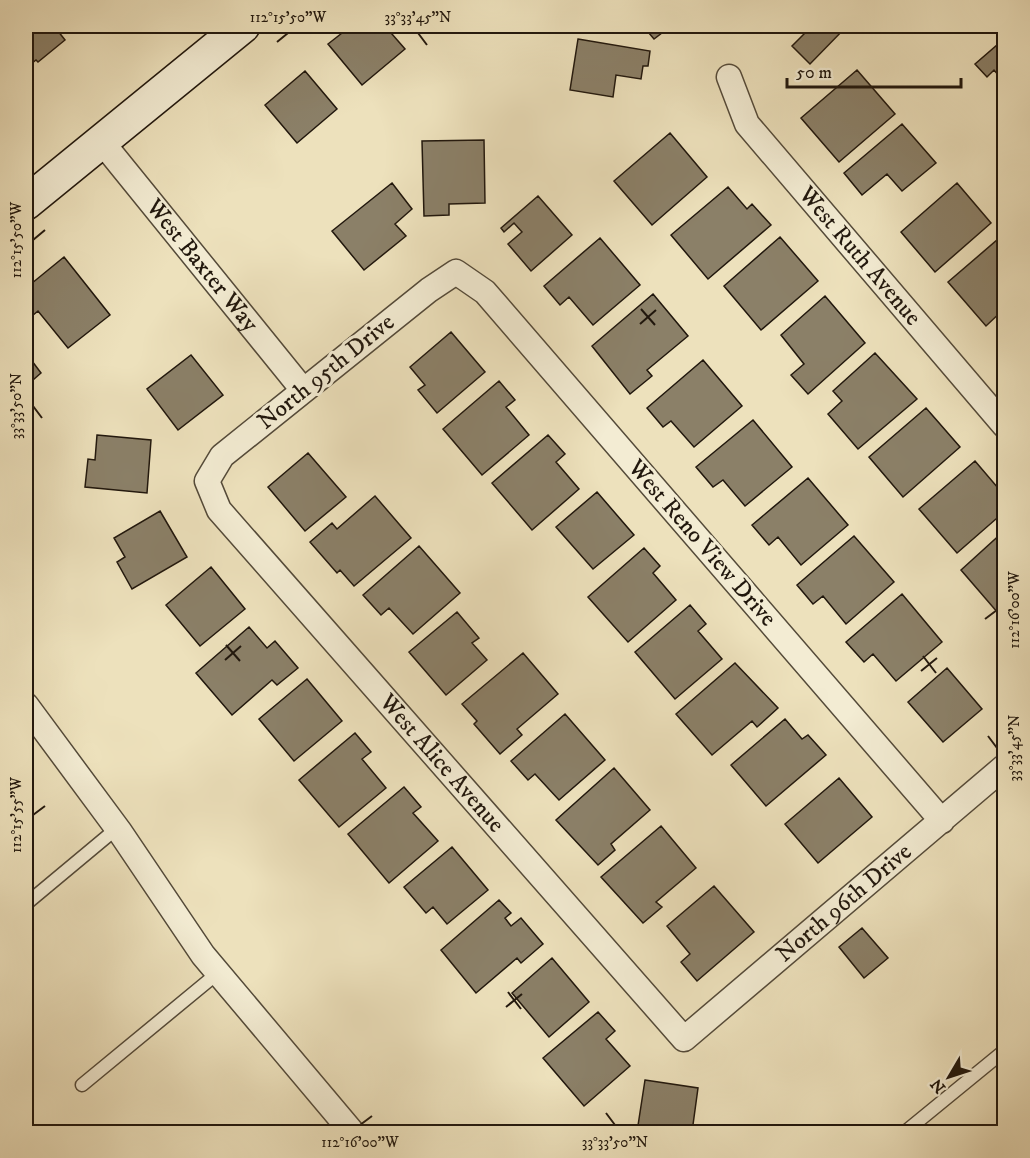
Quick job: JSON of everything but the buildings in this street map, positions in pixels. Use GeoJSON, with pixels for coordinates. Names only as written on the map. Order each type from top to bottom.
{"type":"FeatureCollection","features":[{"type":"Feature","properties":{"kind":"street"},"geometry":{"type":"LineString","coordinates":[[26,203],[243,26]]}},
{"type":"Feature","properties":{"kind":"street","name":"West Ruth Avenue"},"geometry":{"type":"LineString","coordinates":[[729,77],[747,124],[1005,425]]}},
{"type":"Feature","properties":{"kind":"street","name":"West Baxter Way"},"geometry":{"type":"LineString","coordinates":[[102,142],[303,390]]}},
{"type":"Feature","properties":{"kind":"street","name":"North 95th Drive"},"geometry":{"type":"LineString","coordinates":[[207,482],[222,456],[429,290],[456,272]]}},
{"type":"Feature","properties":{"kind":"street","name":"West Reno View Drive"},"geometry":{"type":"LineString","coordinates":[[456,272],[485,292],[942,821]]}},
{"type":"Feature","properties":{"kind":"street","name":"West Alice Avenue"},"geometry":{"type":"LineString","coordinates":[[207,482],[219,510],[684,1039]]}},
{"type":"Feature","properties":{"kind":"street"},"geometry":{"type":"LineString","coordinates":[[26,705],[116,829],[203,956],[219,972],[352,1132]]}},
{"type":"Feature","properties":{"kind":"street","name":"North 96th Drive"},"geometry":{"type":"LineString","coordinates":[[684,1039],[1005,767]]}},
{"type":"Feature","properties":{"kind":"lane"},"geometry":{"type":"LineString","coordinates":[[26,904],[116,829]]}},
{"type":"Feature","properties":{"kind":"lane"},"geometry":{"type":"LineString","coordinates":[[82,1084],[219,972]]}},
{"type":"Feature","properties":{"kind":"lane"},"geometry":{"type":"LineString","coordinates":[[905,1132],[1005,1051]]}}]}
